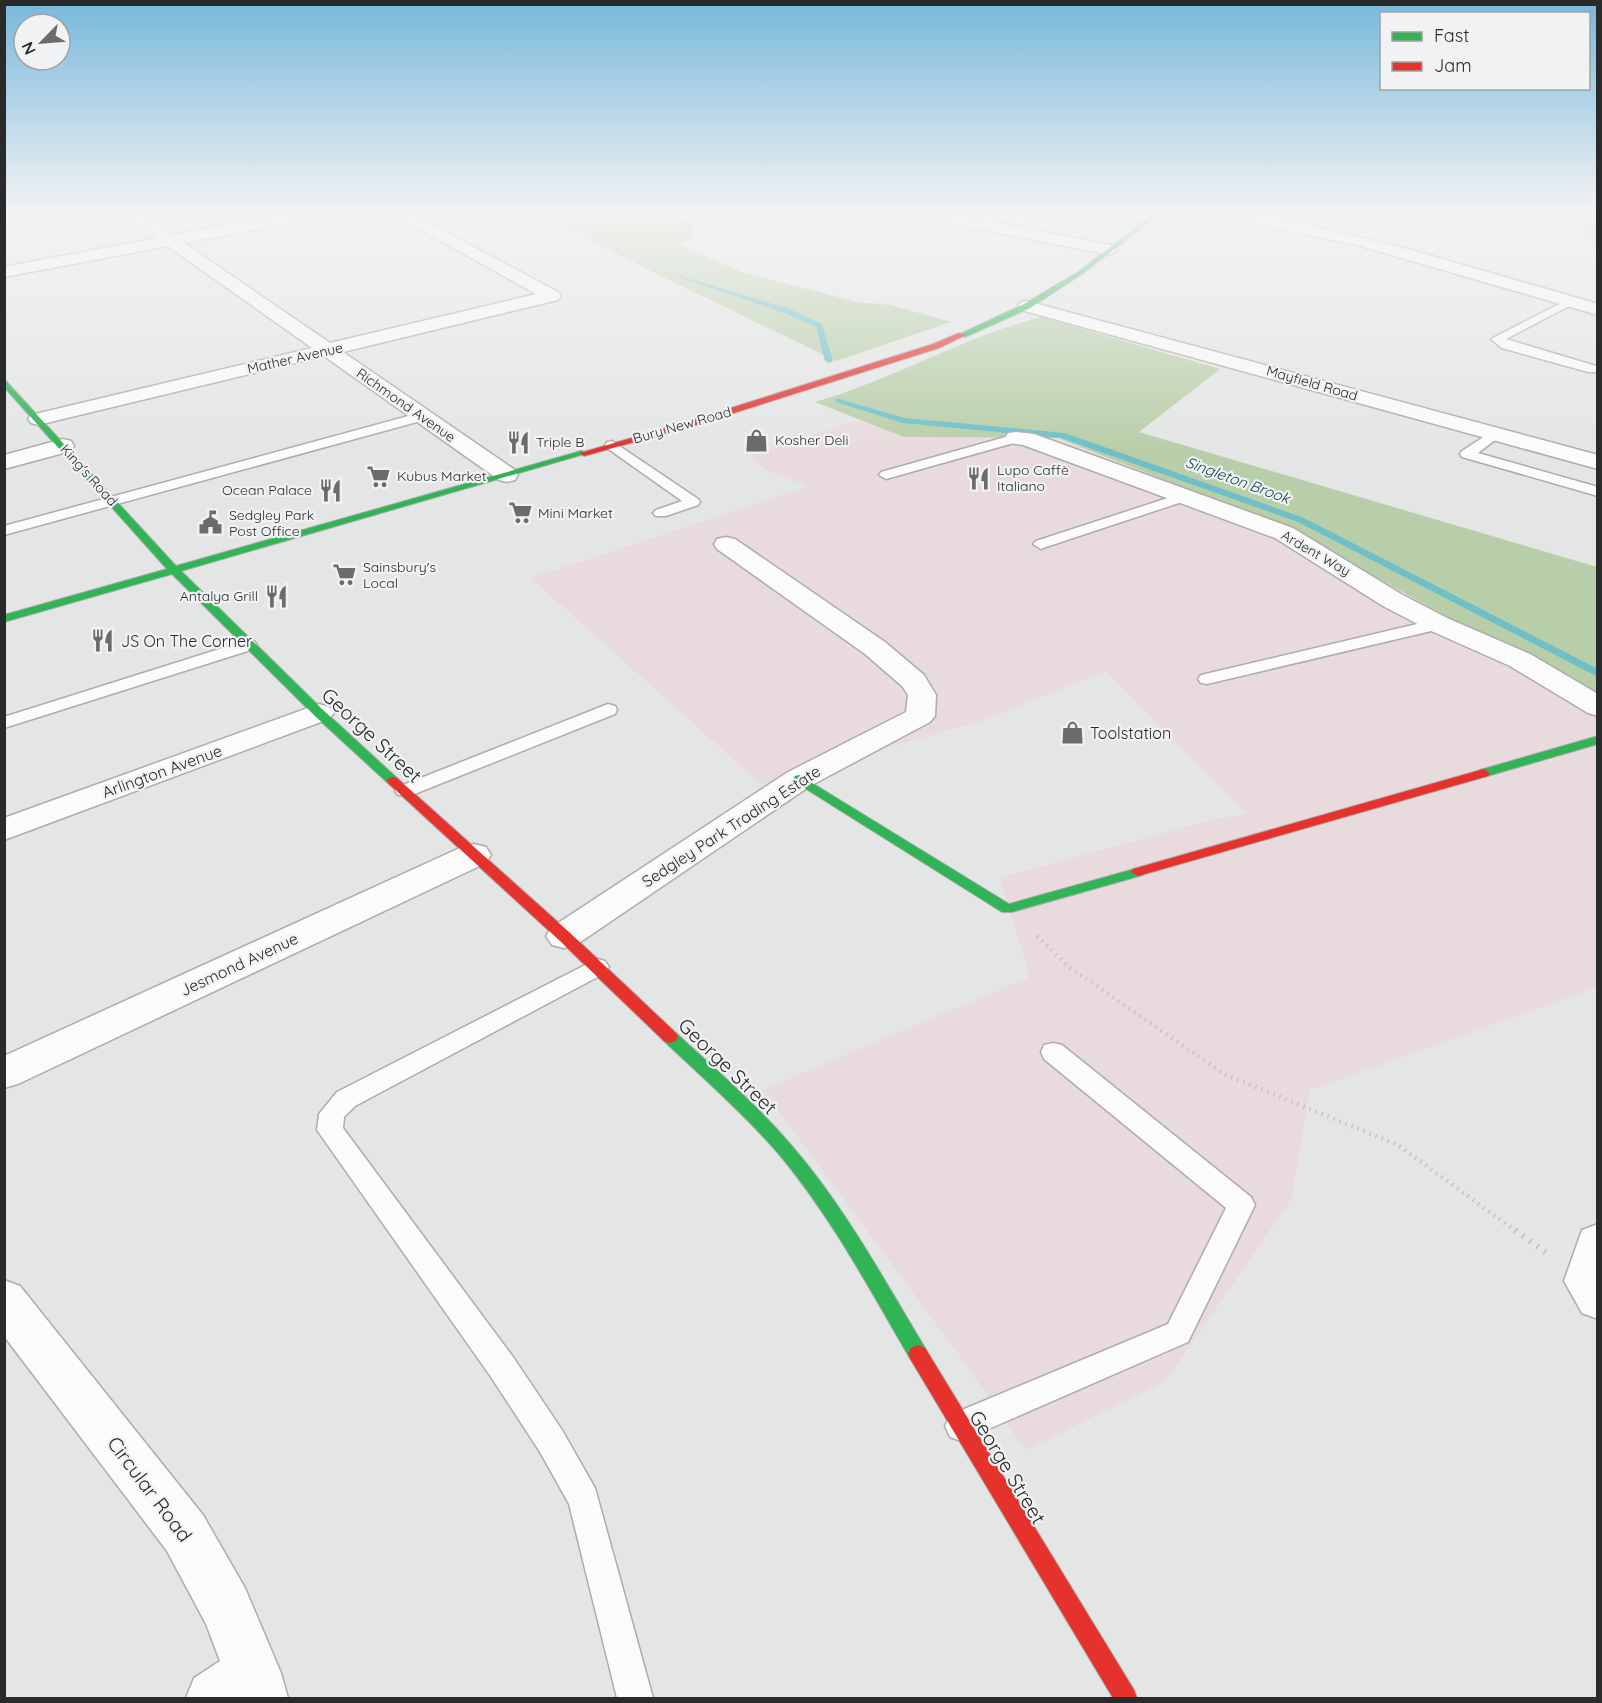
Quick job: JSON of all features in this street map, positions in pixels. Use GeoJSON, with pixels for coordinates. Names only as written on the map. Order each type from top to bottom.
{"type":"FeatureCollection","features":[{"type":"Feature","properties":{"kind":"main road","name":"Bury New Road"},"geometry":{"type":"LineString","coordinates":[[4,620],[173,569],[612,445],[877,366],[936,346],[1027,306],[1052,290]]}},
{"type":"Feature","properties":{"kind":"main road","name":"King's Road"},"geometry":{"type":"LineString","coordinates":[[4,381],[173,569]]}},
{"type":"Feature","properties":{"kind":"main road","name":"George Street"},"geometry":{"type":"LineString","coordinates":[[173,569],[319,713],[564,936],[763,1125],[807,1179],[849,1239],[1126,1698]]}},
{"type":"Feature","properties":{"kind":"main road"},"geometry":{"type":"LineString","coordinates":[[799,779],[1007,909],[1598,740]]}},
{"type":"Feature","properties":{"kind":"street","name":"Richmond Avenue"},"geometry":{"type":"LineString","coordinates":[[242,290],[507,475]]}},
{"type":"Feature","properties":{"kind":"street","name":"Mather Avenue"},"geometry":{"type":"LineString","coordinates":[[38,419],[552,296],[542,290]]}},
{"type":"Feature","properties":{"kind":"street"},"geometry":{"type":"LineString","coordinates":[[1528,290],[1598,310]]}},
{"type":"Feature","properties":{"kind":"street","name":"Mayfield Road"},"geometry":{"type":"LineString","coordinates":[[1027,306],[1598,462]]}},
{"type":"Feature","properties":{"kind":"street","name":"Ardent Way"},"geometry":{"type":"LineString","coordinates":[[1016,438],[1026,439],[1284,533],[1392,600],[1438,624],[1520,660],[1598,707]]}},
{"type":"Feature","properties":{"kind":"street"},"geometry":{"type":"LineString","coordinates":[[4,462],[63,446]]}},
{"type":"Feature","properties":{"kind":"street","name":"Sedgley Park Trading Estate"},"geometry":{"type":"LineString","coordinates":[[564,936],[799,779],[920,716],[922,695],[914,681],[875,648],[726,544]]}},
{"type":"Feature","properties":{"kind":"street","name":"Arlington Avenue"},"geometry":{"type":"LineString","coordinates":[[4,830],[319,713]]}},
{"type":"Feature","properties":{"kind":"street","name":"Jesmond Avenue"},"geometry":{"type":"LineString","coordinates":[[4,1073],[474,855]]}},
{"type":"Feature","properties":{"kind":"street","name":"Circular Road"},"geometry":{"type":"LineString","coordinates":[[7,1307],[185,1533],[226,1607],[242,1690]]}},
{"type":"Feature","properties":{"kind":"lane"},"geometry":{"type":"LineString","coordinates":[[1569,302],[1497,339],[1506,345],[1592,369]]}},
{"type":"Feature","properties":{"kind":"lane"},"geometry":{"type":"LineString","coordinates":[[4,531],[423,416]]}},
{"type":"Feature","properties":{"kind":"lane"},"geometry":{"type":"LineString","coordinates":[[1494,434],[1467,454],[1598,492]]}},
{"type":"Feature","properties":{"kind":"lane"},"geometry":{"type":"LineString","coordinates":[[886,475],[1016,438]]}},
{"type":"Feature","properties":{"kind":"lane"},"geometry":{"type":"LineString","coordinates":[[612,445],[693,502],[661,513]]}},
{"type":"Feature","properties":{"kind":"lane"},"geometry":{"type":"LineString","coordinates":[[1041,544],[1183,497]]}},
{"type":"Feature","properties":{"kind":"lane"},"geometry":{"type":"LineString","coordinates":[[1207,679],[1438,624]]}},
{"type":"Feature","properties":{"kind":"lane"},"geometry":{"type":"LineString","coordinates":[[4,723],[248,645]]}},
{"type":"Feature","properties":{"kind":"lane"},"geometry":{"type":"LineString","coordinates":[[405,791],[608,710]]}},
{"type":"Feature","properties":{"kind":"lane"},"geometry":{"type":"LineString","coordinates":[[597,967],[346,1099],[332,1114],[330,1130],[502,1368],[551,1441],[584,1499],[635,1698]]}},
{"type":"Feature","properties":{"kind":"lane"},"geometry":{"type":"LineString","coordinates":[[961,1426],[1178,1333],[1240,1205],[1053,1052]]}},
{"type":"Feature","properties":{"kind":"path"},"geometry":{"type":"LineString","coordinates":[[855,400],[908,415],[978,421]]}},
{"type":"Feature","properties":{"kind":"path"},"geometry":{"type":"LineString","coordinates":[[1115,436],[1190,450],[1598,574]]}},
{"type":"Feature","properties":{"kind":"path"},"geometry":{"type":"LineString","coordinates":[[1007,909],[1070,967],[1224,1074],[1398,1145],[1594,1274]]}},
{"type":"Feature","properties":{"kind":"shaded area"},"geometry":{"type":"Polygon","coordinates":[[[861,419],[904,437],[1057,438],[1287,528],[1597,700],[1597,987],[1310,1090],[1291,1200],[1165,1382],[1025,1450],[965,1363],[763,1090],[1030,977],[999,878],[1215,819],[1247,814],[1105,671],[984,720],[761,784],[531,578],[810,486],[765,470],[751,455],[861,419]]]}},
{"type":"Feature","properties":{"kind":"green space"},"geometry":{"type":"Polygon","coordinates":[[[691,290],[813,290],[857,302],[891,305],[951,322],[836,361],[691,290]]]}},
{"type":"Feature","properties":{"kind":"green space"},"geometry":{"type":"Polygon","coordinates":[[[1041,317],[1220,369],[1139,432],[1597,567],[1597,700],[1287,528],[1058,438],[904,437],[815,402],[844,393],[1012,325],[1041,317]]]}},
{"type":"Feature","properties":{"kind":"waterway","name":"Singleton Brook"},"geometry":{"type":"LineString","coordinates":[[724,290],[787,311],[819,326],[829,361]]}},
{"type":"Feature","properties":{"kind":"waterway","name":"Singleton Brook"},"geometry":{"type":"LineString","coordinates":[[839,400],[903,420],[1062,435],[1301,520],[1598,674]]}},
{"type":"Feature","properties":{"kind":"traffic: fast"},"geometry":{"type":"LineString","coordinates":[[962,335],[1027,306],[1052,290]]}},
{"type":"Feature","properties":{"kind":"traffic: fast"},"geometry":{"type":"LineString","coordinates":[[4,381],[173,569],[319,713],[393,781]]}},
{"type":"Feature","properties":{"kind":"traffic: fast"},"geometry":{"type":"LineString","coordinates":[[4,619],[584,453]]}},
{"type":"Feature","properties":{"kind":"traffic: fast"},"geometry":{"type":"LineString","coordinates":[[1484,773],[1598,740]]}},
{"type":"Feature","properties":{"kind":"traffic: fast"},"geometry":{"type":"LineString","coordinates":[[799,779],[1007,909],[1138,872]]}},
{"type":"Feature","properties":{"kind":"traffic: fast"},"geometry":{"type":"LineString","coordinates":[[670,1037],[762,1124],[807,1177],[865,1264],[918,1354]]}},
{"type":"Feature","properties":{"kind":"traffic: jam"},"geometry":{"type":"LineString","coordinates":[[584,453],[696,422],[936,346],[962,335]]}},
{"type":"Feature","properties":{"kind":"traffic: jam"},"geometry":{"type":"LineString","coordinates":[[1138,872],[1484,773]]}},
{"type":"Feature","properties":{"kind":"traffic: jam"},"geometry":{"type":"LineString","coordinates":[[393,781],[564,936],[670,1037]]}},
{"type":"Feature","properties":{"kind":"traffic: jam"},"geometry":{"type":"LineString","coordinates":[[918,1354],[1126,1698]]}},
{"type":"Feature","properties":{"kind":"place","name":"Kosher Deli"},"geometry":{"type":"Point","coordinates":[757,440]}},
{"type":"Feature","properties":{"kind":"place","name":"Triple B"},"geometry":{"type":"Point","coordinates":[518,442]}},
{"type":"Feature","properties":{"kind":"place","name":"Kubus Market"},"geometry":{"type":"Point","coordinates":[379,476]}},
{"type":"Feature","properties":{"kind":"place","name":"Lupo Caffè Italiano"},"geometry":{"type":"Point","coordinates":[979,478]}},
{"type":"Feature","properties":{"kind":"place","name":"Ocean Palace"},"geometry":{"type":"Point","coordinates":[330,490]}},
{"type":"Feature","properties":{"kind":"place","name":"Mini Market"},"geometry":{"type":"Point","coordinates":[520,513]}},
{"type":"Feature","properties":{"kind":"place","name":"Sedgley Park Post Office"},"geometry":{"type":"Point","coordinates":[211,523]}},
{"type":"Feature","properties":{"kind":"place","name":"Sainsbury's Local"},"geometry":{"type":"Point","coordinates":[345,575]}},
{"type":"Feature","properties":{"kind":"place","name":"Antalya Grill"},"geometry":{"type":"Point","coordinates":[276,596]}},
{"type":"Feature","properties":{"kind":"place","name":"JS On The Corner"},"geometry":{"type":"Point","coordinates":[103,641]}},
{"type":"Feature","properties":{"kind":"place","name":"Toolstation"},"geometry":{"type":"Point","coordinates":[1072,733]}}]}
